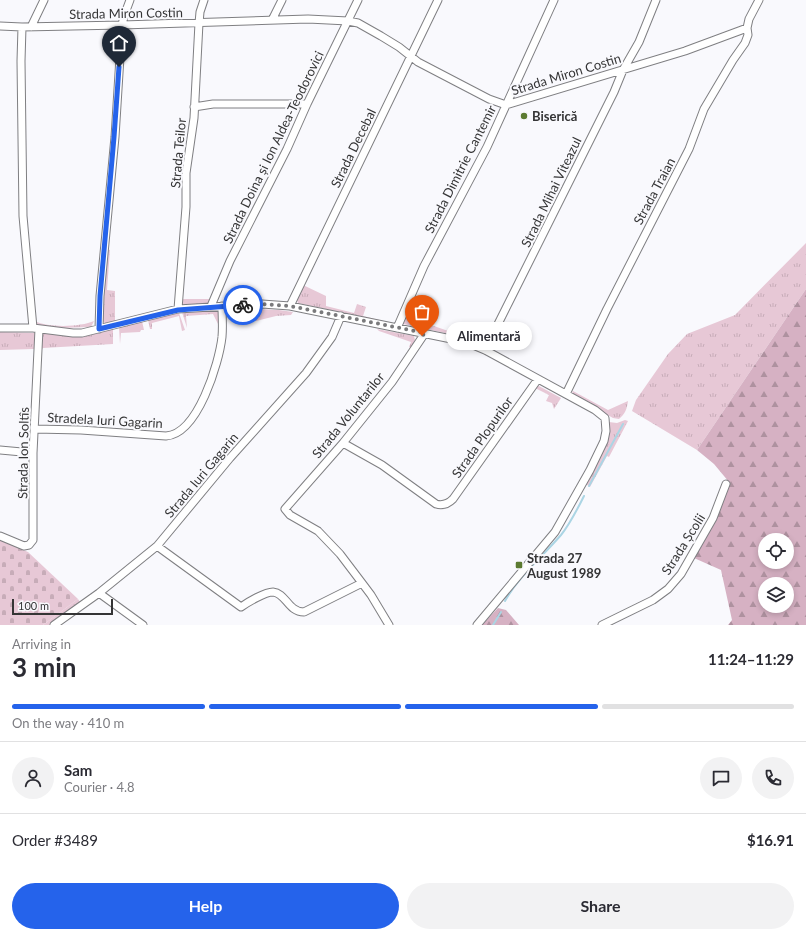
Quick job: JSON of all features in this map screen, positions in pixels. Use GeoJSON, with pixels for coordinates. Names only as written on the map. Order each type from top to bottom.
{"type":"FeatureCollection","features":[{"type":"Feature","properties":{"kind":"street"},"geometry":{"type":"LineString","coordinates":[[31,27],[44,0]]}},
{"type":"Feature","properties":{"kind":"street"},"geometry":{"type":"LineString","coordinates":[[99,329],[100,296],[122,25],[130,0]]}},
{"type":"Feature","properties":{"kind":"street","name":"Strada Teilor"},"geometry":{"type":"LineString","coordinates":[[178,310],[186,206],[186,173],[194,107],[200,12],[204,0]]}},
{"type":"Feature","properties":{"kind":"street"},"geometry":{"type":"LineString","coordinates":[[272,20],[282,0]]}},
{"type":"Feature","properties":{"kind":"street","name":"Strada Doina și Ion Aldea-Teodorovici"},"geometry":{"type":"LineString","coordinates":[[211,306],[230,261],[287,149],[358,0]]}},
{"type":"Feature","properties":{"kind":"street","name":"Strada Decebal"},"geometry":{"type":"LineString","coordinates":[[290,306],[438,0]]}},
{"type":"Feature","properties":{"kind":"street","name":"Strada Dimitrie Cantemir"},"geometry":{"type":"LineString","coordinates":[[397,328],[424,266],[487,147],[554,0]]}},
{"type":"Feature","properties":{"kind":"street","name":"Strada Mihai Viteazul"},"geometry":{"type":"LineString","coordinates":[[485,350],[623,70],[639,42],[656,0]]}},
{"type":"Feature","properties":{"kind":"street","name":"Strada Traian"},"geometry":{"type":"LineString","coordinates":[[566,394],[689,148],[704,109],[733,60],[745,43],[748,35],[747,28],[749,19],[759,0]]}},
{"type":"Feature","properties":{"kind":"street","name":"Strada Miron Costin"},"geometry":{"type":"LineString","coordinates":[[0,26],[31,27],[122,25],[308,19],[348,21],[358,23],[381,36],[418,62],[489,99],[506,105],[685,51],[747,28]]}},
{"type":"Feature","properties":{"kind":"street","name":"Strada Ion Soltîs"},"geometry":{"type":"LineString","coordinates":[[0,536],[24,546],[29,545],[33,540],[33,453],[35,429],[36,329],[23,216],[22,27]]}},
{"type":"Feature","properties":{"kind":"street"},"geometry":{"type":"LineString","coordinates":[[194,107],[213,104],[308,104]]}},
{"type":"Feature","properties":{"kind":"street"},"geometry":{"type":"LineString","coordinates":[[0,328],[82,333],[178,310],[211,306],[262,304],[290,306],[466,342],[485,350],[595,410],[605,418],[606,431],[604,441],[587,476],[555,532],[477,625]]}},
{"type":"Feature","properties":{"kind":"street","name":"Stradela Iuri Gagarin"},"geometry":{"type":"LineString","coordinates":[[35,429],[81,430],[166,436],[170,436],[177,432],[194,416],[213,378],[222,336],[222,306]]}},
{"type":"Feature","properties":{"kind":"street","name":"Strada Iuri Gagarin"},"geometry":{"type":"LineString","coordinates":[[54,625],[99,593],[157,546],[230,458],[306,373],[332,337],[341,316]]}},
{"type":"Feature","properties":{"kind":"street","name":"Strada Voluntarilor"},"geometry":{"type":"LineString","coordinates":[[362,583],[340,554],[318,531],[290,515],[285,509],[343,443],[392,382],[425,333]]}},
{"type":"Feature","properties":{"kind":"street","name":"Strada Plopurilor"},"geometry":{"type":"LineString","coordinates":[[343,443],[382,465],[436,504],[442,505],[453,499],[538,379]]}},
{"type":"Feature","properties":{"kind":"street"},"geometry":{"type":"LineString","coordinates":[[0,450],[33,453]]}},
{"type":"Feature","properties":{"kind":"street","name":"Strada Școlii"},"geometry":{"type":"LineString","coordinates":[[602,625],[653,600],[668,589],[681,574],[713,518],[726,484]]}},
{"type":"Feature","properties":{"kind":"street"},"geometry":{"type":"LineString","coordinates":[[157,546],[241,607],[266,593],[272,592],[278,594],[292,608],[299,612],[304,612],[362,583],[390,625]]}},
{"type":"Feature","properties":{"kind":"street"},"geometry":{"type":"LineString","coordinates":[[99,593],[143,625]]}},
{"type":"Feature","properties":{"kind":"green space"},"geometry":{"type":"Polygon","coordinates":[[[806,243],[806,289],[697,450],[632,411],[636,400],[668,354],[687,334],[735,315],[806,243]]]}},
{"type":"Feature","properties":{"kind":"green space"},"geometry":{"type":"Polygon","coordinates":[[[106,249],[110,250],[107,290],[115,291],[115,321],[106,324],[101,320],[106,249]]]}},
{"type":"Feature","properties":{"kind":"green space"},"geometry":{"type":"Polygon","coordinates":[[[303,285],[326,296],[326,306],[354,313],[357,304],[366,307],[363,316],[391,323],[298,303],[297,300],[303,285]]]}},
{"type":"Feature","properties":{"kind":"green space"},"geometry":{"type":"Polygon","coordinates":[[[806,289],[806,625],[728,625],[732,620],[721,570],[694,558],[716,519],[729,482],[714,464],[697,450],[806,289]]]}},
{"type":"Feature","properties":{"kind":"green space"},"geometry":{"type":"Polygon","coordinates":[[[182,299],[211,299],[208,304],[184,305],[181,303],[182,299]]]}},
{"type":"Feature","properties":{"kind":"green space"},"geometry":{"type":"Polygon","coordinates":[[[257,309],[293,312],[291,315],[276,316],[256,321],[256,311],[228,315],[227,311],[257,309]]]}},
{"type":"Feature","properties":{"kind":"green space"},"geometry":{"type":"Polygon","coordinates":[[[216,310],[220,315],[220,336],[218,324],[213,314],[186,316],[187,328],[182,312],[216,310]]]}},
{"type":"Feature","properties":{"kind":"green space"},"geometry":{"type":"Polygon","coordinates":[[[179,313],[185,330],[182,331],[179,316],[152,323],[152,329],[150,329],[148,320],[179,313]]]}},
{"type":"Feature","properties":{"kind":"green space"},"geometry":{"type":"Polygon","coordinates":[[[405,316],[454,333],[483,340],[488,337],[482,344],[459,336],[403,324],[402,322],[405,316]]]}},
{"type":"Feature","properties":{"kind":"green space"},"geometry":{"type":"Polygon","coordinates":[[[35,321],[48,325],[64,326],[81,325],[94,321],[91,327],[60,328],[38,326],[35,321]]]}},
{"type":"Feature","properties":{"kind":"green space"},"geometry":{"type":"Polygon","coordinates":[[[142,321],[144,330],[141,330],[140,332],[121,333],[120,344],[119,327],[142,321]]]}},
{"type":"Feature","properties":{"kind":"green space"},"geometry":{"type":"Polygon","coordinates":[[[113,329],[113,344],[43,348],[40,351],[44,332],[62,335],[87,335],[113,329]]]}},
{"type":"Feature","properties":{"kind":"green space"},"geometry":{"type":"Polygon","coordinates":[[[377,329],[414,336],[415,340],[411,348],[409,347],[411,342],[377,329]]]}},
{"type":"Feature","properties":{"kind":"green space"},"geometry":{"type":"Polygon","coordinates":[[[0,332],[35,333],[34,349],[0,350],[0,332]]]}},
{"type":"Feature","properties":{"kind":"green space"},"geometry":{"type":"Polygon","coordinates":[[[537,385],[561,398],[554,409],[552,403],[546,401],[549,395],[535,388],[537,385]]]}},
{"type":"Feature","properties":{"kind":"green space"},"geometry":{"type":"Polygon","coordinates":[[[573,391],[608,410],[628,401],[626,409],[619,419],[613,418],[590,405],[591,403],[572,393],[573,391]]]}},
{"type":"Feature","properties":{"kind":"green space"},"geometry":{"type":"Polygon","coordinates":[[[625,420],[628,421],[609,457],[607,456],[590,487],[586,484],[609,422],[617,423],[625,420]]]}},
{"type":"Feature","properties":{"kind":"green space"},"geometry":{"type":"Polygon","coordinates":[[[0,540],[28,552],[78,599],[43,625],[0,625],[0,540]]]}},
{"type":"Feature","properties":{"kind":"green space"},"geometry":{"type":"Polygon","coordinates":[[[78,599],[80,602],[49,625],[43,625],[78,599]]]}},
{"type":"Feature","properties":{"kind":"green space"},"geometry":{"type":"Polygon","coordinates":[[[498,608],[506,610],[519,625],[482,625],[498,608]]]}},
{"type":"Feature","properties":{"kind":"waterway"},"geometry":{"type":"LineString","coordinates":[[589,486],[623,424]]}},
{"type":"Feature","properties":{"kind":"waterway"},"geometry":{"type":"LineString","coordinates":[[505,601],[517,583],[564,531],[584,496]]}},
{"type":"Feature","properties":{"kind":"waterway"},"geometry":{"type":"LineString","coordinates":[[493,625],[501,612]]}},
{"type":"Feature","properties":{"kind":"way so far"},"geometry":{"type":"LineString","coordinates":[[243,305],[262,304],[290,306],[425,333],[422,336]]}},
{"type":"Feature","properties":{"kind":"place","name":"Biserică"},"geometry":{"type":"Point","coordinates":[524,116]}},
{"type":"Feature","properties":{"kind":"place","name":"Alimentară"},"geometry":{"type":"Point","coordinates":[422,336]}},
{"type":"Feature","properties":{"kind":"place","name":"Strada 27 August 1989"},"geometry":{"type":"Point","coordinates":[519,565]}},
{"type":"Feature","properties":{"kind":"route"},"geometry":{"type":"LineString","coordinates":[[119,67],[102,264],[99,329],[178,310],[211,306],[243,305]]}}]}
